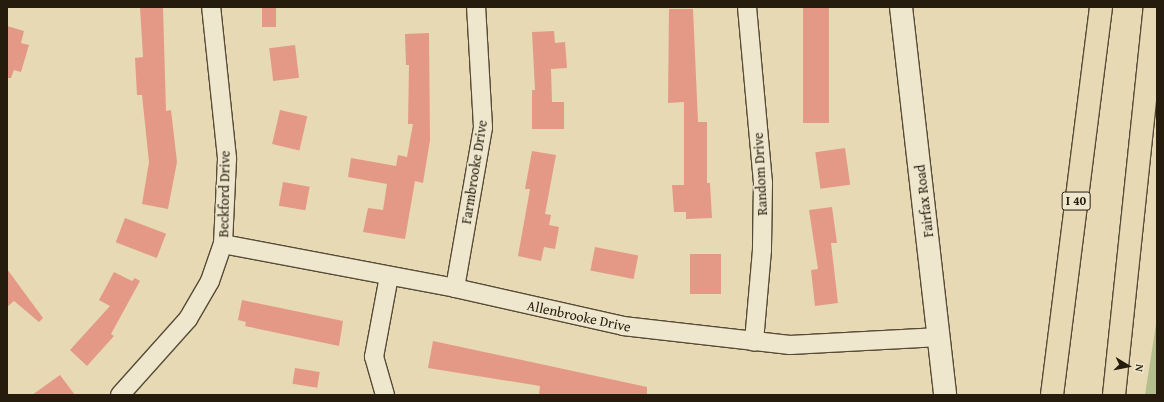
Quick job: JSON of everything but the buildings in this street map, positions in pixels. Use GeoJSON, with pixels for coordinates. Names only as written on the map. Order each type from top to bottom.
{"type":"FeatureCollection","features":[{"type":"Feature","properties":{"kind":"highway","name":"I 40"},"geometry":{"type":"LineString","coordinates":[[1052,395],[1101,7]]}},
{"type":"Feature","properties":{"kind":"highway"},"geometry":{"type":"LineString","coordinates":[[1114,395],[1155,7]]}},
{"type":"Feature","properties":{"kind":"street","name":"Beckford Drive"},"geometry":{"type":"LineString","coordinates":[[120,395],[188,319],[210,281],[223,244],[226,158],[211,7]]}},
{"type":"Feature","properties":{"kind":"street","name":"Farmbrooke Drive"},"geometry":{"type":"LineString","coordinates":[[455,288],[483,127],[476,7]]}},
{"type":"Feature","properties":{"kind":"street","name":"Random Drive"},"geometry":{"type":"LineString","coordinates":[[747,7],[763,183],[762,250],[754,342]]}},
{"type":"Feature","properties":{"kind":"street","name":"Fairfax Road"},"geometry":{"type":"LineString","coordinates":[[901,7],[940,337],[945,395]]}},
{"type":"Feature","properties":{"kind":"street","name":"Allenbrooke Drive"},"geometry":{"type":"LineString","coordinates":[[223,244],[455,288],[623,326],[790,346],[940,337]]}},
{"type":"Feature","properties":{"kind":"street"},"geometry":{"type":"LineString","coordinates":[[385,395],[374,357],[389,276]]}},
{"type":"Feature","properties":{"kind":"green space"},"geometry":{"type":"Polygon","coordinates":[[[1157,318],[1157,395],[1145,395],[1157,318]]]}}]}
